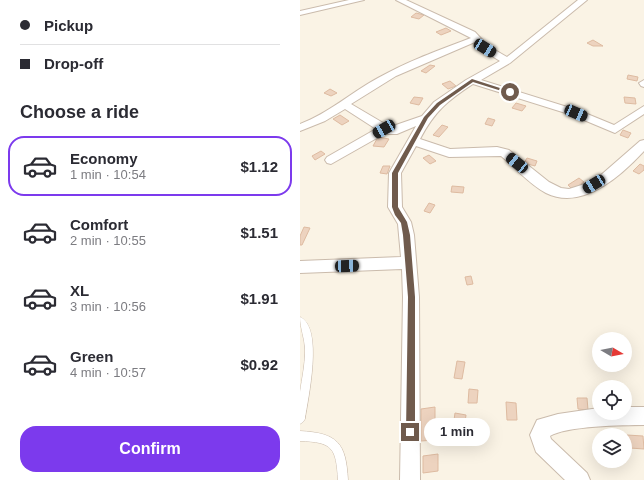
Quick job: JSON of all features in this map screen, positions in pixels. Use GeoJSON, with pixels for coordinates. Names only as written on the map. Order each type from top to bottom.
{"type":"FeatureCollection","features":[{"type":"Feature","properties":{"kind":"street"},"geometry":{"type":"LineString","coordinates":[[300,13],[360,0]]}},
{"type":"Feature","properties":{"kind":"street"},"geometry":{"type":"LineString","coordinates":[[400,0],[472,34],[485,48],[507,61]]}},
{"type":"Feature","properties":{"kind":"street"},"geometry":{"type":"LineString","coordinates":[[410,480],[411,297],[404,222],[395,210],[394,176],[398,164],[426,118],[447,97],[472,80],[507,61],[583,0]]}},
{"type":"Feature","properties":{"kind":"street"},"geometry":{"type":"LineString","coordinates":[[300,128],[313,123],[401,70],[477,38]]}},
{"type":"Feature","properties":{"kind":"street"},"geometry":{"type":"LineString","coordinates":[[472,80],[576,113],[615,129],[644,109]]}},
{"type":"Feature","properties":{"kind":"street"},"geometry":{"type":"LineString","coordinates":[[344,104],[384,129],[394,131],[426,118]]}},
{"type":"Feature","properties":{"kind":"street"},"geometry":{"type":"LineString","coordinates":[[644,109],[644,118]]}},
{"type":"Feature","properties":{"kind":"street"},"geometry":{"type":"LineString","coordinates":[[331,160],[384,129]]}},
{"type":"Feature","properties":{"kind":"street"},"geometry":{"type":"LineString","coordinates":[[412,140],[449,153],[497,151],[505,153],[546,186],[565,194],[577,193],[617,170],[629,161],[644,144]]}},
{"type":"Feature","properties":{"kind":"street"},"geometry":{"type":"LineString","coordinates":[[300,267],[409,263]]}},
{"type":"Feature","properties":{"kind":"street"},"geometry":{"type":"LineString","coordinates":[[580,480],[544,445],[540,435],[544,427],[558,423],[609,416],[644,416]]}},
{"type":"Feature","properties":{"kind":"lane"},"geometry":{"type":"LineString","coordinates":[[300,321],[309,334],[309,354],[300,419]]}},
{"type":"Feature","properties":{"kind":"lane"},"geometry":{"type":"LineString","coordinates":[[300,436],[326,439],[335,444],[340,453],[343,480]]}},
{"type":"Feature","properties":{"kind":"building"},"geometry":{"type":"Polygon","coordinates":[[[416,13],[424,15],[419,19],[411,17],[416,13]]]}},
{"type":"Feature","properties":{"kind":"building"},"geometry":{"type":"Polygon","coordinates":[[[446,28],[451,31],[441,35],[436,32],[446,28]]]}},
{"type":"Feature","properties":{"kind":"building"},"geometry":{"type":"Polygon","coordinates":[[[593,40],[603,46],[593,46],[587,43],[593,40]]]}},
{"type":"Feature","properties":{"kind":"building"},"geometry":{"type":"Polygon","coordinates":[[[430,65],[435,66],[426,73],[421,71],[430,65]]]}},
{"type":"Feature","properties":{"kind":"building"},"geometry":{"type":"Polygon","coordinates":[[[628,75],[638,77],[637,81],[627,79],[628,75]]]}},
{"type":"Feature","properties":{"kind":"building"},"geometry":{"type":"Polygon","coordinates":[[[450,81],[456,86],[448,89],[442,84],[450,81]]]}},
{"type":"Feature","properties":{"kind":"building"},"geometry":{"type":"Polygon","coordinates":[[[330,89],[337,93],[331,96],[324,93],[330,89]]]}},
{"type":"Feature","properties":{"kind":"building"},"geometry":{"type":"Polygon","coordinates":[[[414,97],[423,98],[419,105],[410,103],[414,97]]]}},
{"type":"Feature","properties":{"kind":"building"},"geometry":{"type":"Polygon","coordinates":[[[624,97],[635,98],[636,104],[625,103],[624,97]]]}},
{"type":"Feature","properties":{"kind":"building"},"geometry":{"type":"Polygon","coordinates":[[[516,103],[526,106],[522,111],[512,108],[516,103]]]}},
{"type":"Feature","properties":{"kind":"building"},"geometry":{"type":"Polygon","coordinates":[[[340,115],[349,121],[342,125],[333,119],[340,115]]]}},
{"type":"Feature","properties":{"kind":"building"},"geometry":{"type":"Polygon","coordinates":[[[488,118],[495,120],[492,126],[485,124],[488,118]]]}},
{"type":"Feature","properties":{"kind":"building"},"geometry":{"type":"Polygon","coordinates":[[[442,125],[448,127],[439,137],[433,135],[442,125]]]}},
{"type":"Feature","properties":{"kind":"building"},"geometry":{"type":"Polygon","coordinates":[[[623,130],[631,133],[628,138],[620,135],[623,130]]]}},
{"type":"Feature","properties":{"kind":"building"},"geometry":{"type":"Polygon","coordinates":[[[378,137],[389,139],[384,147],[373,146],[378,137]]]}},
{"type":"Feature","properties":{"kind":"building"},"geometry":{"type":"Polygon","coordinates":[[[321,151],[325,154],[315,160],[312,156],[321,151]]]}},
{"type":"Feature","properties":{"kind":"building"},"geometry":{"type":"Polygon","coordinates":[[[429,155],[436,161],[430,164],[423,158],[429,155]]]}},
{"type":"Feature","properties":{"kind":"building"},"geometry":{"type":"Polygon","coordinates":[[[527,158],[537,161],[535,166],[524,163],[527,158]]]}},
{"type":"Feature","properties":{"kind":"building"},"geometry":{"type":"Polygon","coordinates":[[[640,164],[644,166],[644,170],[639,174],[633,171],[640,164]]]}},
{"type":"Feature","properties":{"kind":"building"},"geometry":{"type":"Polygon","coordinates":[[[383,166],[390,166],[387,174],[380,173],[383,166]]]}},
{"type":"Feature","properties":{"kind":"building"},"geometry":{"type":"Polygon","coordinates":[[[579,178],[584,182],[573,190],[568,185],[579,178]]]}},
{"type":"Feature","properties":{"kind":"building"},"geometry":{"type":"Polygon","coordinates":[[[452,186],[464,187],[463,193],[451,192],[452,186]]]}},
{"type":"Feature","properties":{"kind":"building"},"geometry":{"type":"Polygon","coordinates":[[[429,203],[435,205],[430,213],[424,211],[429,203]]]}},
{"type":"Feature","properties":{"kind":"building"},"geometry":{"type":"Polygon","coordinates":[[[304,227],[310,228],[302,245],[300,245],[300,236],[304,227]]]}},
{"type":"Feature","properties":{"kind":"building"},"geometry":{"type":"Polygon","coordinates":[[[471,276],[473,284],[467,285],[465,277],[471,276]]]}},
{"type":"Feature","properties":{"kind":"building"},"geometry":{"type":"Polygon","coordinates":[[[457,361],[465,362],[462,379],[454,378],[457,361]]]}},
{"type":"Feature","properties":{"kind":"building"},"geometry":{"type":"Polygon","coordinates":[[[469,389],[478,390],[477,403],[468,403],[469,389]]]}},
{"type":"Feature","properties":{"kind":"building"},"geometry":{"type":"Polygon","coordinates":[[[577,398],[587,398],[588,410],[578,409],[577,398]]]}},
{"type":"Feature","properties":{"kind":"building"},"geometry":{"type":"Polygon","coordinates":[[[506,402],[516,403],[517,420],[507,420],[506,402]]]}},
{"type":"Feature","properties":{"kind":"building"},"geometry":{"type":"Polygon","coordinates":[[[435,407],[435,440],[421,441],[421,409],[435,407]]]}},
{"type":"Feature","properties":{"kind":"building"},"geometry":{"type":"Polygon","coordinates":[[[455,413],[466,415],[464,430],[478,432],[476,445],[451,441],[455,413]]]}},
{"type":"Feature","properties":{"kind":"building"},"geometry":{"type":"Polygon","coordinates":[[[632,435],[643,436],[644,449],[632,448],[632,435]]]}},
{"type":"Feature","properties":{"kind":"building"},"geometry":{"type":"Polygon","coordinates":[[[438,454],[438,471],[423,473],[423,456],[438,454]]]}},
{"type":"Feature","properties":{"kind":"route"},"geometry":{"type":"LineString","coordinates":[[410,432],[411,297],[407,235],[403,219],[395,210],[394,176],[398,164],[426,118],[438,104],[458,89],[472,80],[510,92]]}}]}
